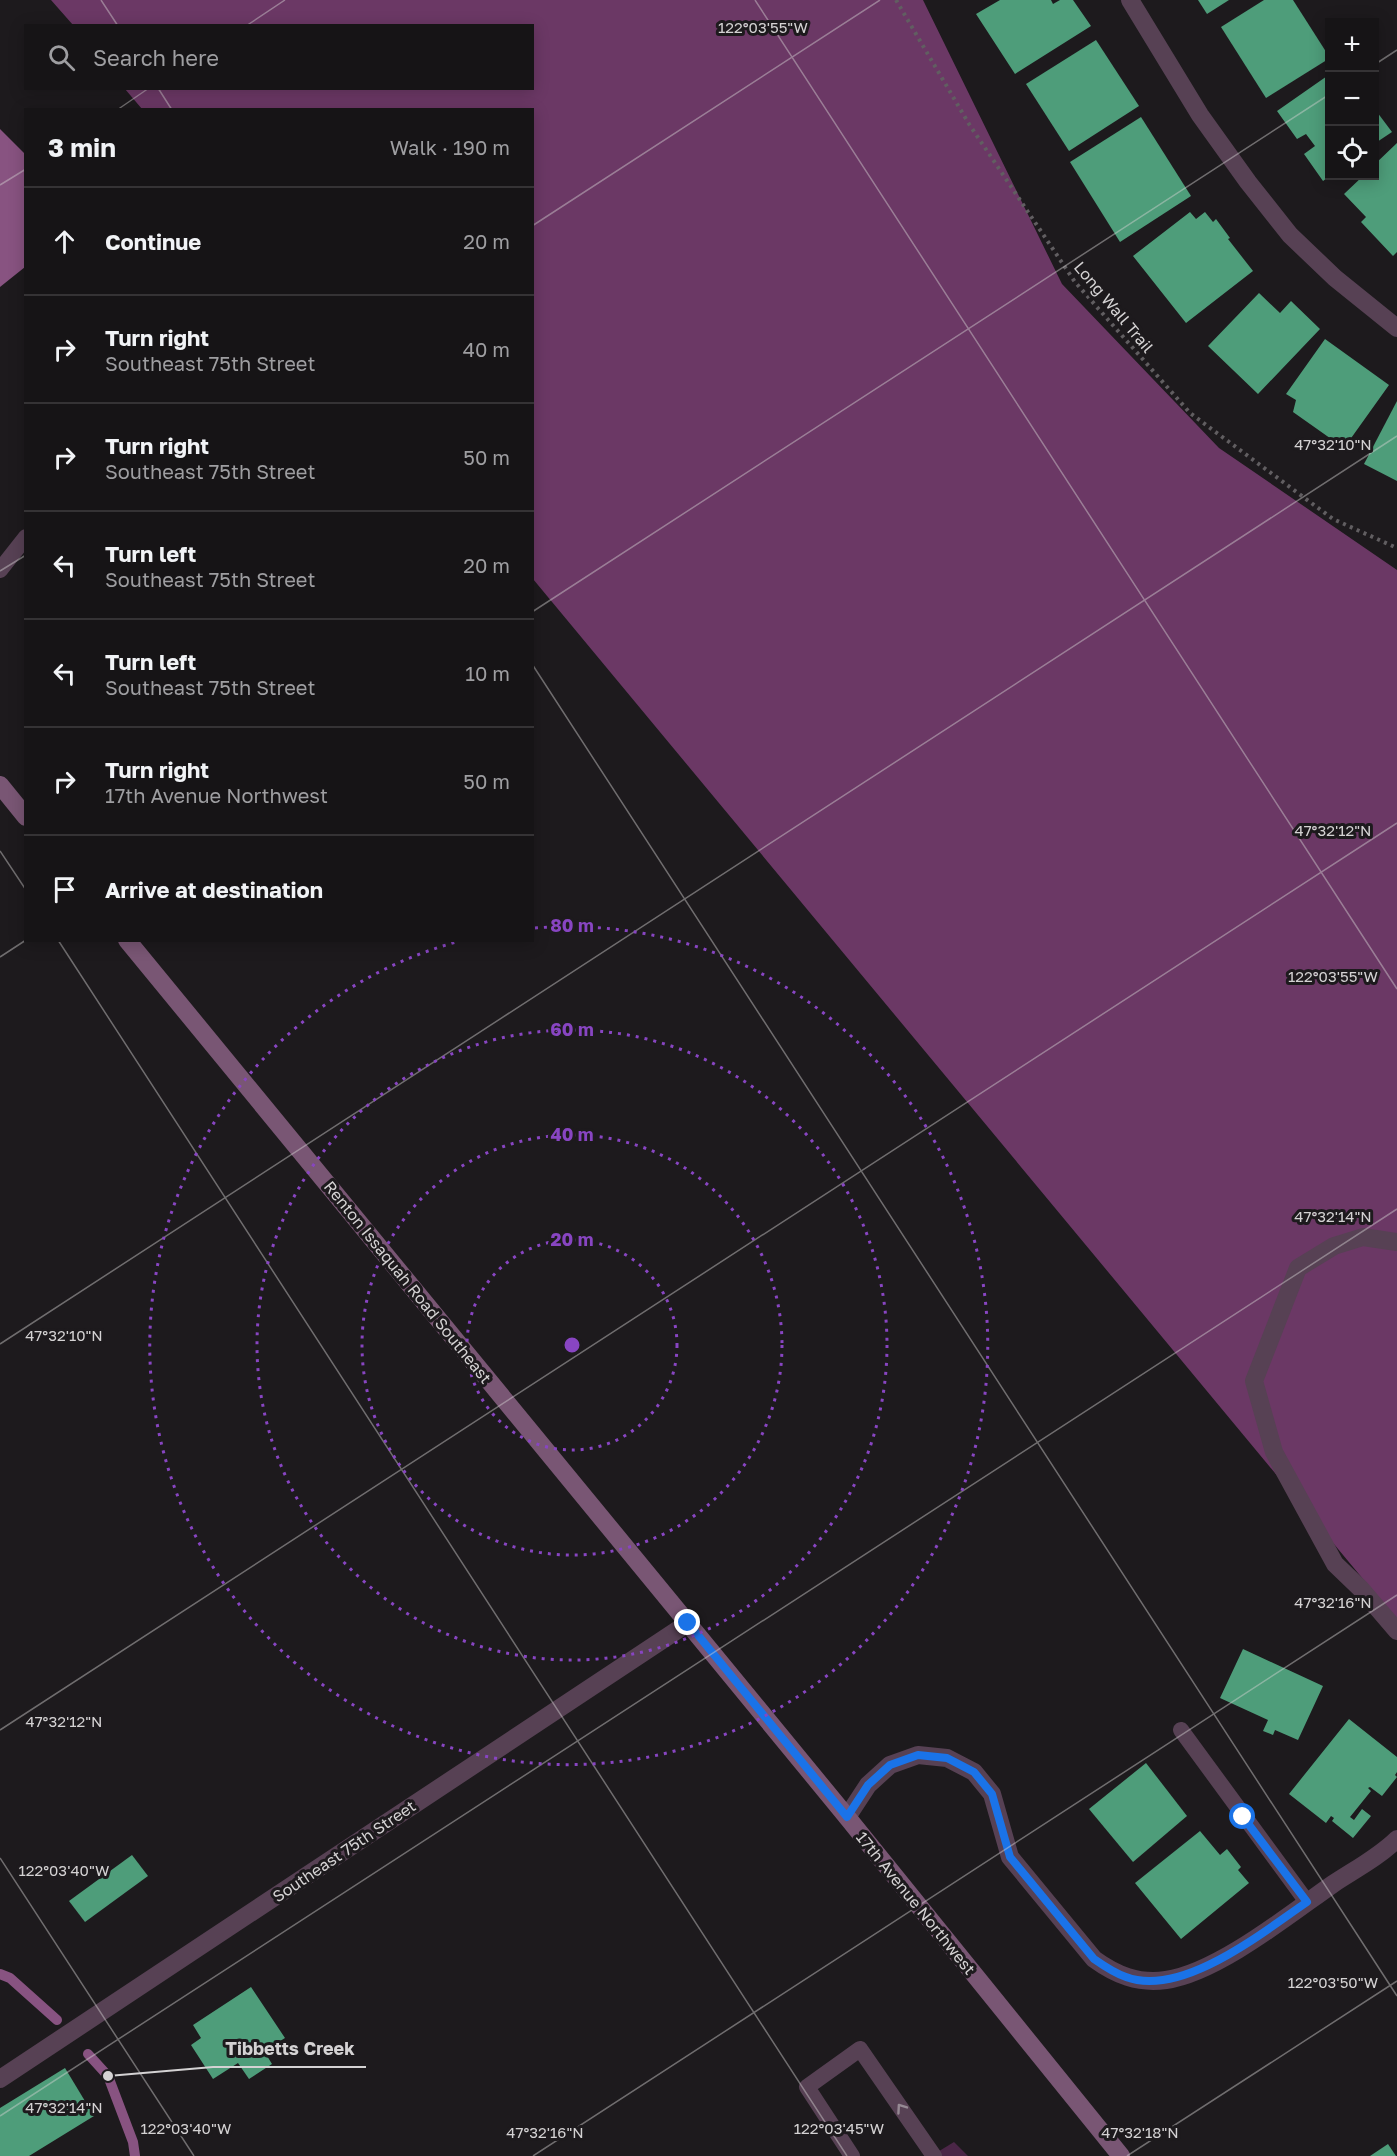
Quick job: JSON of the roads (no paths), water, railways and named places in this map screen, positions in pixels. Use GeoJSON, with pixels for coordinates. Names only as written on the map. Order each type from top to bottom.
{"type":"FeatureCollection","features":[{"type":"Feature","properties":{"kind":"main road"},"geometry":{"type":"LineString","coordinates":[[0,785],[24,814]]}},
{"type":"Feature","properties":{"kind":"main road","name":"Renton Issaquah Road Southeast"},"geometry":{"type":"LineString","coordinates":[[129,942],[688,1623]]}},
{"type":"Feature","properties":{"kind":"main road","name":"17th Avenue Northwest"},"geometry":{"type":"LineString","coordinates":[[688,1623],[1121,2156]]}},
{"type":"Feature","properties":{"kind":"street"},"geometry":{"type":"LineString","coordinates":[[1130,0],[1200,115],[1248,182],[1290,235],[1335,278],[1397,328]]}},
{"type":"Feature","properties":{"kind":"street"},"geometry":{"type":"LineString","coordinates":[[1397,1242],[1364,1237],[1334,1246],[1298,1268],[1254,1382],[1274,1452],[1335,1564],[1361,1589],[1397,1632]]}},
{"type":"Feature","properties":{"kind":"street","name":"Southeast 75th Street"},"geometry":{"type":"LineString","coordinates":[[0,2079],[688,1623]]}},
{"type":"Feature","properties":{"kind":"street"},"geometry":{"type":"LineString","coordinates":[[847,1817],[868,1785],[890,1765],[918,1755],[947,1758],[974,1772],[992,1794],[1010,1857],[1094,1959],[1127,1978],[1143,1981],[1167,1980],[1190,1974],[1229,1955],[1397,1839]]}},
{"type":"Feature","properties":{"kind":"lane"},"geometry":{"type":"LineString","coordinates":[[0,570],[24,540]]}},
{"type":"Feature","properties":{"kind":"lane"},"geometry":{"type":"LineString","coordinates":[[1181,1730],[1307,1902]]}},
{"type":"Feature","properties":{"kind":"lane"},"geometry":{"type":"LineString","coordinates":[[852,2156],[807,2087],[860,2049],[934,2156]]}},
{"type":"Feature","properties":{"kind":"waterway"},"geometry":{"type":"LineString","coordinates":[[0,1974],[10,1978],[57,2020]]}},
{"type":"Feature","properties":{"kind":"waterway"},"geometry":{"type":"LineString","coordinates":[[88,2054],[108,2076],[133,2142],[135,2156]]}},
{"type":"Feature","properties":{"kind":"place","name":"Tibbetts Creek"},"geometry":{"type":"Point","coordinates":[108,2076]}}]}
